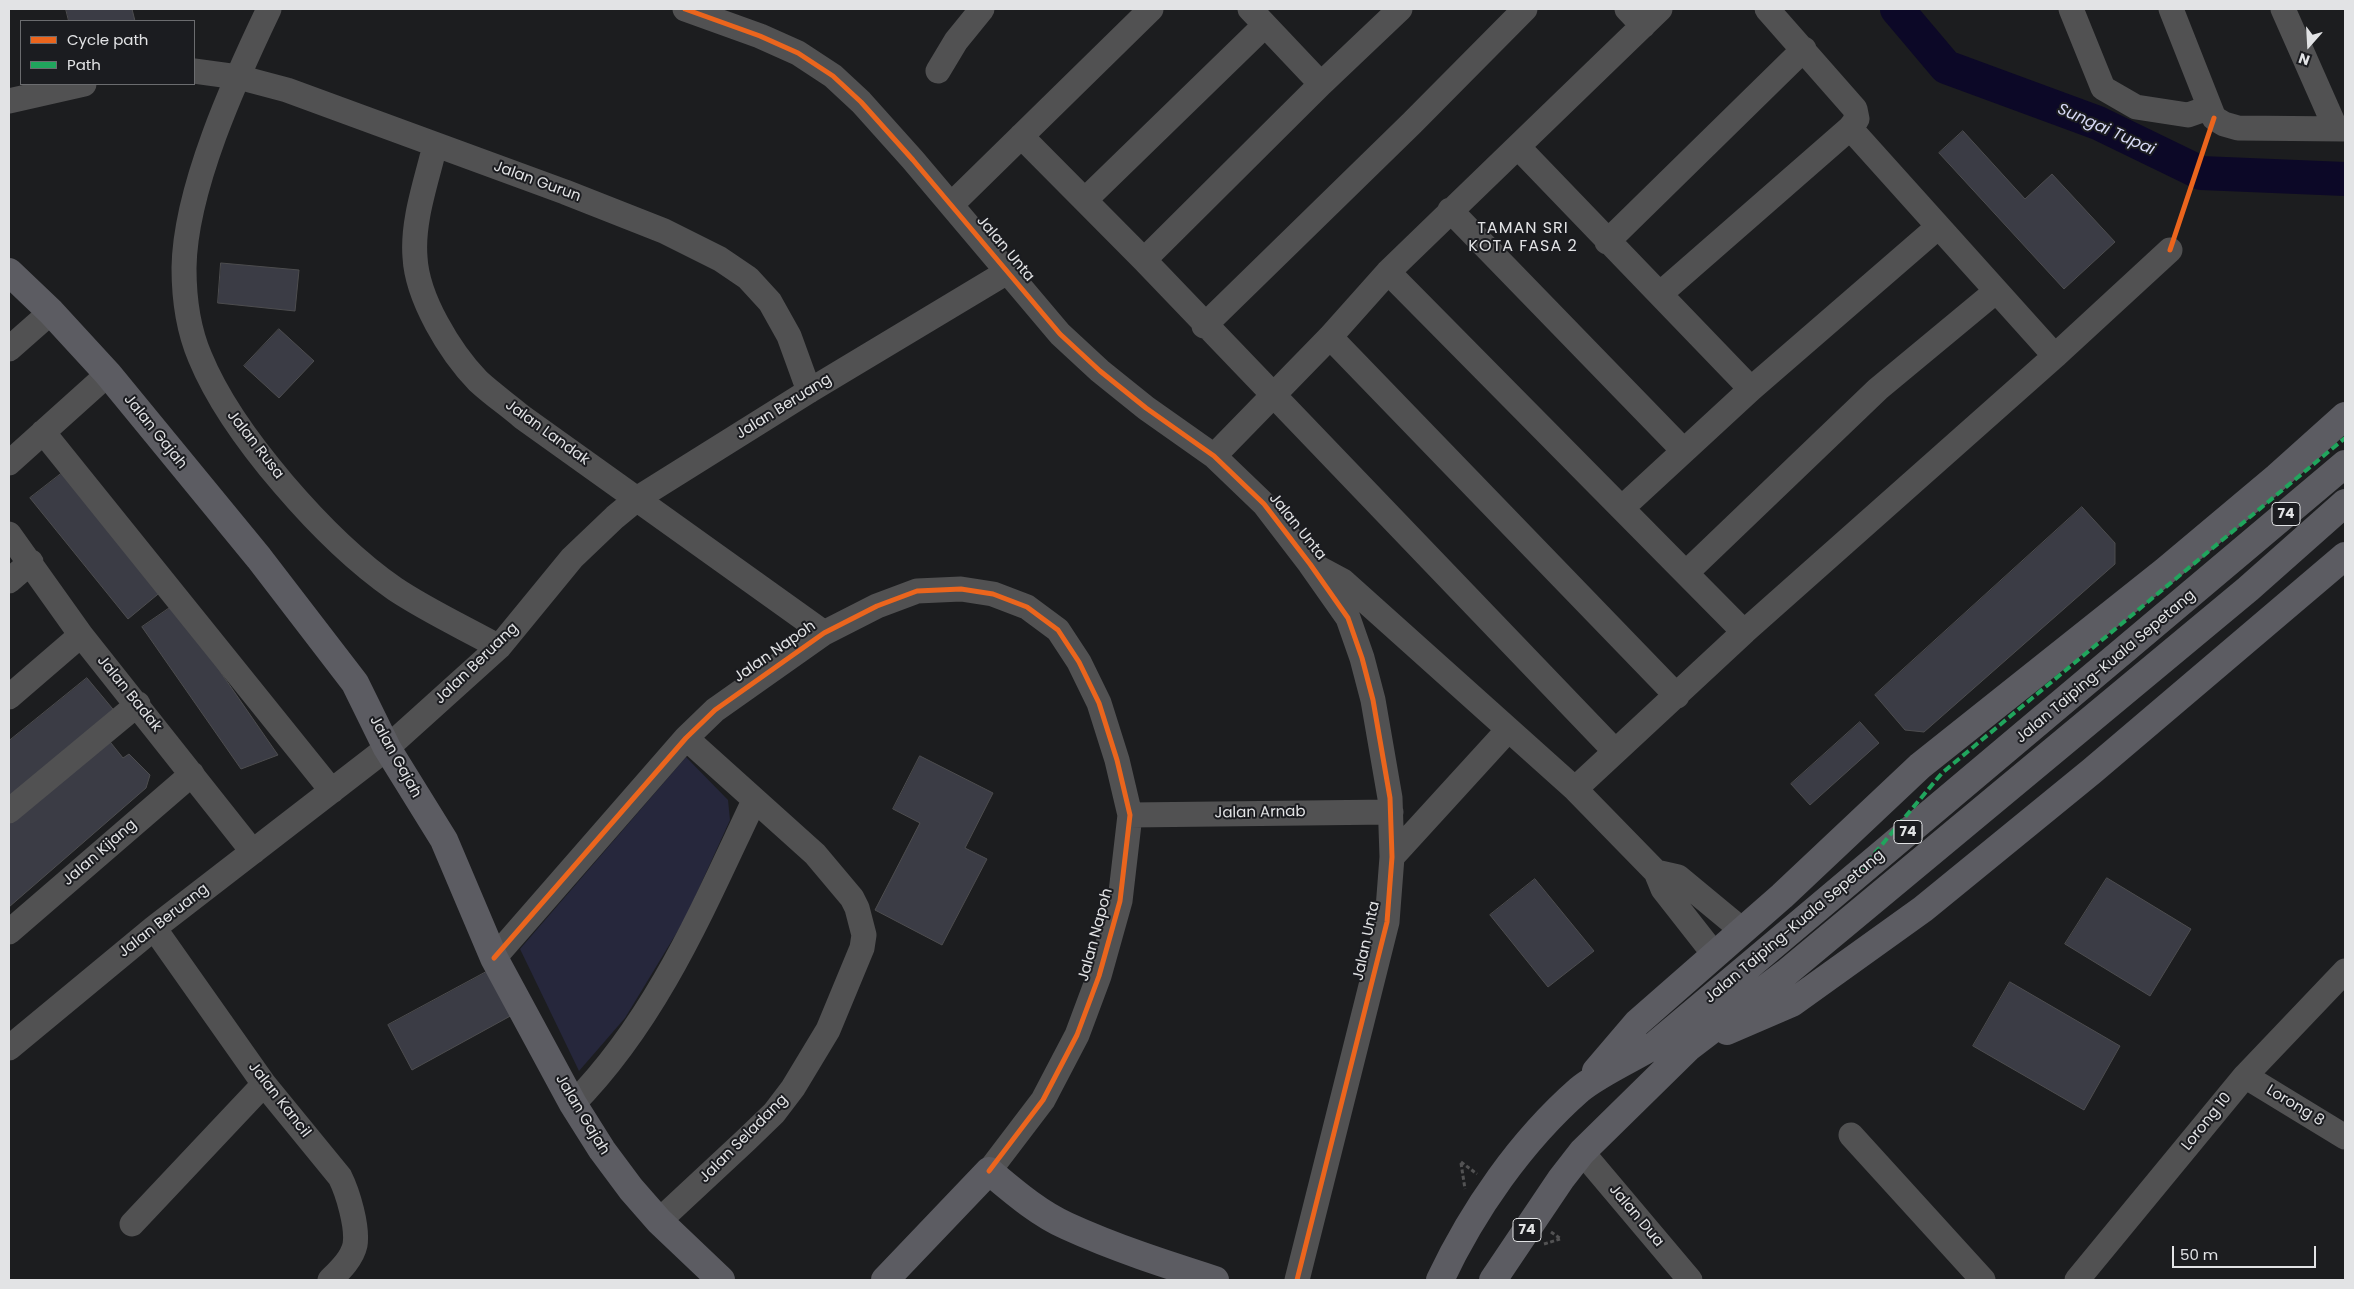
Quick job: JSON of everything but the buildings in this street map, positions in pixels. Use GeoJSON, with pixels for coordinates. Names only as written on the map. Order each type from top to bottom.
{"type":"FeatureCollection","features":[{"type":"Feature","properties":{"kind":"main road","name":"Jalan Gajah"},"geometry":{"type":"LineString","coordinates":[[9,272],[51,312],[108,374],[322,636],[355,683],[387,748],[444,840],[494,958],[573,1104],[602,1150],[659,1220],[721,1280]]}},
{"type":"Feature","properties":{"kind":"main road"},"geometry":{"type":"LineString","coordinates":[[1580,1090],[1637,1023],[1782,896],[1920,766],[2165,571],[2277,477],[2345,416]]}},
{"type":"Feature","properties":{"kind":"main road","name":"Jalan Taiping-Kuala Sepetang"},"geometry":{"type":"LineString","coordinates":[[1436,1279],[1462,1236],[1520,1151],[1580,1090],[1655,1045],[2228,565],[2345,464]]}},
{"type":"Feature","properties":{"kind":"main road","name":"Jalan Taiping-Kuala Sepetang"},"geometry":{"type":"LineString","coordinates":[[1493,1280],[1560,1179],[1582,1152],[1689,1047],[1786,973],[2248,589],[2345,503]]}},
{"type":"Feature","properties":{"kind":"main road"},"geometry":{"type":"LineString","coordinates":[[1689,1047],[1792,1004],[1923,909],[2115,752],[2345,556]]}},
{"type":"Feature","properties":{"kind":"main road"},"geometry":{"type":"LineString","coordinates":[[989,1171],[1030,1205],[1066,1226],[1157,1262],[1215,1280]]}},
{"type":"Feature","properties":{"kind":"main road","name":"Jalan Napoh"},"geometry":{"type":"LineString","coordinates":[[885,1280],[989,1171]]}},
{"type":"Feature","properties":{"kind":"street","name":"Jalan Rusa"},"geometry":{"type":"LineString","coordinates":[[269,9],[238,77],[208,154],[191,212],[184,266],[187,313],[200,357],[230,416],[273,471],[335,540],[395,589],[499,647]]}},
{"type":"Feature","properties":{"kind":"street","name":"Jalan Unta"},"geometry":{"type":"LineString","coordinates":[[685,9],[783,46],[798,53],[833,76],[861,102],[1060,334],[1100,371],[1214,456],[1264,504],[1348,618],[1362,658],[1373,700],[1391,812],[1392,856],[1387,922],[1297,1280]]}},
{"type":"Feature","properties":{"kind":"street"},"geometry":{"type":"LineString","coordinates":[[938,71],[956,41],[982,9]]}},
{"type":"Feature","properties":{"kind":"street"},"geometry":{"type":"LineString","coordinates":[[951,206],[1150,9]]}},
{"type":"Feature","properties":{"kind":"street"},"geometry":{"type":"LineString","coordinates":[[1204,326],[1412,123],[1525,9]]}},
{"type":"Feature","properties":{"kind":"street"},"geometry":{"type":"LineString","coordinates":[[1214,456],[1330,337],[1388,272],[1450,210],[1518,147],[1635,17],[1660,9]]}},
{"type":"Feature","properties":{"kind":"street"},"geometry":{"type":"LineString","coordinates":[[1660,294],[1850,128],[1857,119],[1855,109],[1767,9]]}},
{"type":"Feature","properties":{"kind":"street"},"geometry":{"type":"LineString","coordinates":[[2072,9],[2103,88],[2136,107],[2188,116],[2208,108]]}},
{"type":"Feature","properties":{"kind":"street"},"geometry":{"type":"LineString","coordinates":[[2171,9],[2208,108],[2214,118],[2224,124],[2238,128],[2341,129],[2283,9]]}},
{"type":"Feature","properties":{"kind":"street"},"geometry":{"type":"LineString","coordinates":[[1144,260],[1391,12]]}},
{"type":"Feature","properties":{"kind":"street"},"geometry":{"type":"LineString","coordinates":[[1085,200],[1257,17],[1321,84]]}},
{"type":"Feature","properties":{"kind":"street"},"geometry":{"type":"LineString","coordinates":[[1607,242],[1804,49]]}},
{"type":"Feature","properties":{"kind":"street","name":"Jalan Gurun"},"geometry":{"type":"LineString","coordinates":[[195,71],[238,77],[287,90],[664,231],[720,259],[748,278],[770,302],[789,336],[809,391]]}},
{"type":"Feature","properties":{"kind":"street"},"geometry":{"type":"LineString","coordinates":[[9,101],[80,85]]}},
{"type":"Feature","properties":{"kind":"street"},"geometry":{"type":"LineString","coordinates":[[1850,128],[2055,356]]}},
{"type":"Feature","properties":{"kind":"street"},"geometry":{"type":"LineString","coordinates":[[1020,136],[1144,260],[1204,326],[1273,395],[1614,750]]}},
{"type":"Feature","properties":{"kind":"street","name":"Jalan Landak"},"geometry":{"type":"LineString","coordinates":[[435,145],[419,213],[414,256],[418,281],[432,314],[456,354],[478,381],[522,417],[638,498],[824,633]]}},
{"type":"Feature","properties":{"kind":"street"},"geometry":{"type":"LineString","coordinates":[[1518,147],[1607,242],[1751,389]]}},
{"type":"Feature","properties":{"kind":"street"},"geometry":{"type":"LineString","coordinates":[[1450,210],[1683,450]]}},
{"type":"Feature","properties":{"kind":"street"},"geometry":{"type":"LineString","coordinates":[[1622,508],[1751,389],[1938,227]]}},
{"type":"Feature","properties":{"kind":"street"},"geometry":{"type":"LineString","coordinates":[[1575,789],[1614,750],[1677,696],[1744,632],[2055,356],[2170,250]]}},
{"type":"Feature","properties":{"kind":"street","name":"Jalan Beruang"},"geometry":{"type":"LineString","coordinates":[[9,1048],[154,928],[387,748],[499,647],[572,558],[638,498],[809,391],[1007,272]]}},
{"type":"Feature","properties":{"kind":"street"},"geometry":{"type":"LineString","coordinates":[[1388,272],[1744,632]]}},
{"type":"Feature","properties":{"kind":"street"},"geometry":{"type":"LineString","coordinates":[[1686,573],[1878,389],[1996,292]]}},
{"type":"Feature","properties":{"kind":"street"},"geometry":{"type":"LineString","coordinates":[[9,349],[51,312]]}},
{"type":"Feature","properties":{"kind":"street"},"geometry":{"type":"LineString","coordinates":[[1330,337],[1677,696]]}},
{"type":"Feature","properties":{"kind":"street"},"geometry":{"type":"LineString","coordinates":[[9,463],[108,374]]}},
{"type":"Feature","properties":{"kind":"street"},"geometry":{"type":"LineString","coordinates":[[43,432],[332,791]]}},
{"type":"Feature","properties":{"kind":"street","name":"Jalan Badak"},"geometry":{"type":"LineString","coordinates":[[9,534],[81,635],[138,704],[253,852]]}},
{"type":"Feature","properties":{"kind":"street"},"geometry":{"type":"LineString","coordinates":[[9,581],[30,562]]}},
{"type":"Feature","properties":{"kind":"street"},"geometry":{"type":"LineString","coordinates":[[1310,564],[1343,581],[1575,789],[1656,872],[1663,889],[1714,954]]}},
{"type":"Feature","properties":{"kind":"street","name":"Jalan Napoh"},"geometry":{"type":"LineString","coordinates":[[494,958],[686,738],[715,710],[824,633],[877,606],[918,591],[961,589],[994,594],[1027,607],[1058,630],[1083,670],[1099,703],[1117,760],[1130,815],[1120,901],[1100,976],[1077,1034],[1043,1100],[989,1171]]}},
{"type":"Feature","properties":{"kind":"street"},"geometry":{"type":"LineString","coordinates":[[1348,618],[1370,625],[1411,643]]}},
{"type":"Feature","properties":{"kind":"street"},"geometry":{"type":"LineString","coordinates":[[9,697],[81,635]]}},
{"type":"Feature","properties":{"kind":"street"},"geometry":{"type":"LineString","coordinates":[[9,811],[138,704]]}},
{"type":"Feature","properties":{"kind":"street"},"geometry":{"type":"LineString","coordinates":[[1392,856],[1508,730]]}},
{"type":"Feature","properties":{"kind":"street","name":"Jalan Seladang"},"geometry":{"type":"LineString","coordinates":[[659,1220],[753,1134],[774,1113],[793,1088],[828,1030],[862,948],[864,935],[862,921],[852,898],[815,854],[686,738]]}},
{"type":"Feature","properties":{"kind":"street","name":"Jalan Kijang"},"geometry":{"type":"LineString","coordinates":[[9,932],[192,774]]}},
{"type":"Feature","properties":{"kind":"street"},"geometry":{"type":"LineString","coordinates":[[573,1104],[590,1087],[638,1027],[700,915],[754,801]]}},
{"type":"Feature","properties":{"kind":"street","name":"Jalan Arnab"},"geometry":{"type":"LineString","coordinates":[[1130,815],[1391,812]]}},
{"type":"Feature","properties":{"kind":"street"},"geometry":{"type":"LineString","coordinates":[[1656,872],[1678,877],[1742,930]]}},
{"type":"Feature","properties":{"kind":"street","name":"Jalan Kancil"},"geometry":{"type":"LineString","coordinates":[[154,928],[264,1084],[340,1177],[351,1202],[355,1245],[350,1257],[330,1280]]}},
{"type":"Feature","properties":{"kind":"street","name":"Lorong 10"},"geometry":{"type":"LineString","coordinates":[[2077,1280],[2245,1076],[2345,971]]}},
{"type":"Feature","properties":{"kind":"street","name":"Lorong 8"},"geometry":{"type":"LineString","coordinates":[[2245,1076],[2345,1137]]}},
{"type":"Feature","properties":{"kind":"street"},"geometry":{"type":"LineString","coordinates":[[132,1224],[264,1084]]}},
{"type":"Feature","properties":{"kind":"street"},"geometry":{"type":"LineString","coordinates":[[1851,1135],[1983,1280]]}},
{"type":"Feature","properties":{"kind":"street","name":"Jalan Dua"},"geometry":{"type":"LineString","coordinates":[[1582,1152],[1690,1280]]}},
{"type":"Feature","properties":{"kind":"shaded area"},"geometry":{"type":"Polygon","coordinates":[[[686,757],[728,800],[730,820],[685,919],[625,1018],[579,1071],[520,949],[686,757]]]}},
{"type":"Feature","properties":{"kind":"waterway","name":"Sungai Tupai"},"geometry":{"type":"LineString","coordinates":[[1897,9],[1946,67],[2098,123],[2201,173],[2345,179]]}},
{"type":"Feature","properties":{"kind":"marked path"},"geometry":{"type":"LineString","coordinates":[[1859,872],[1942,773],[2345,438]]}},
{"type":"Feature","properties":{"kind":"cycle path"},"geometry":{"type":"LineString","coordinates":[[685,9],[760,36],[798,53],[833,76],[861,102],[913,160],[1060,334],[1100,371],[1146,408],[1214,456],[1264,504],[1348,618],[1362,658],[1373,700],[1390,798],[1392,857],[1387,922],[1297,1280]]}},
{"type":"Feature","properties":{"kind":"cycle path"},"geometry":{"type":"LineString","coordinates":[[2170,250],[2214,118]]}},
{"type":"Feature","properties":{"kind":"cycle path"},"geometry":{"type":"LineString","coordinates":[[494,958],[686,738],[715,710],[824,633],[877,606],[917,591],[961,589],[993,594],[1027,607],[1058,630],[1079,662],[1099,703],[1117,760],[1130,815],[1120,901],[1099,976],[1077,1035],[1043,1100],[989,1171]]}},
{"type":"Feature","properties":{"kind":"district","name":"TAMAN SRI KOTA FASA 2"},"geometry":{"type":"Point","coordinates":[1523,238]}}]}
